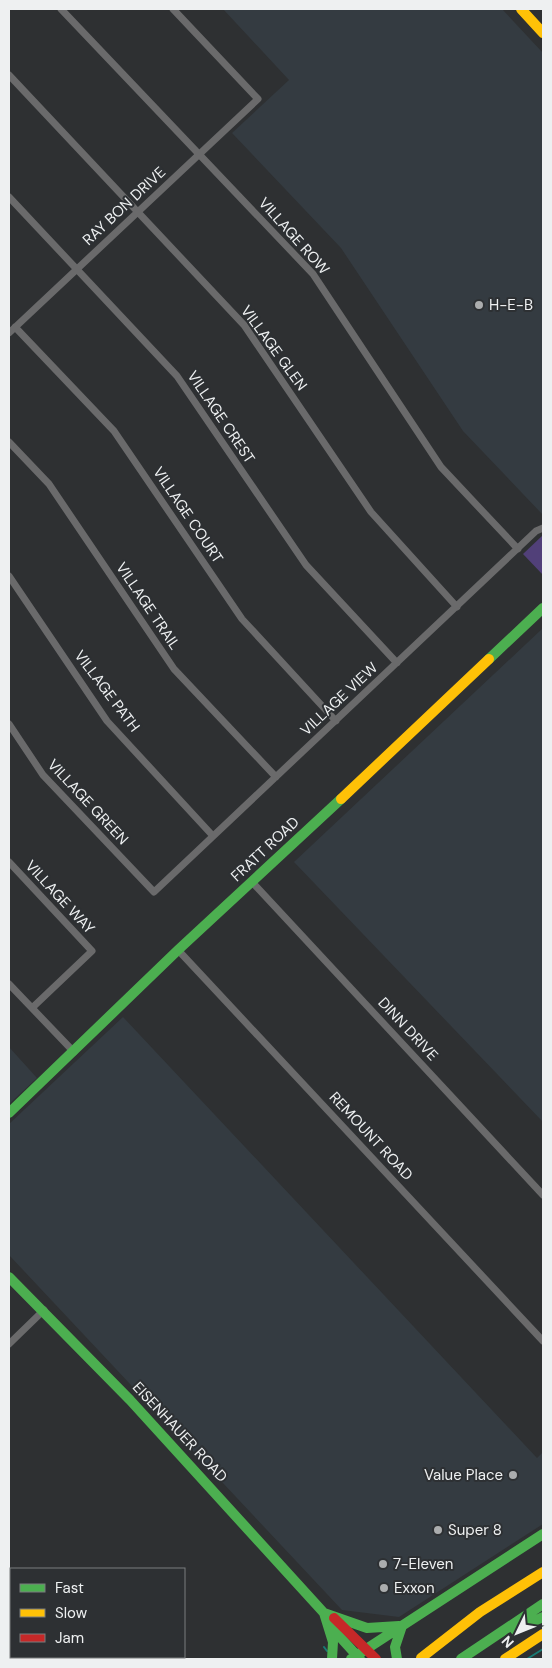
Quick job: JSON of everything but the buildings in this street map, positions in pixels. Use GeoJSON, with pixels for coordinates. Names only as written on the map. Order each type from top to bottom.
{"type":"FeatureCollection","features":[{"type":"Feature","properties":{"kind":"main road"},"geometry":{"type":"LineString","coordinates":[[521,9],[543,32]]}},
{"type":"Feature","properties":{"kind":"main road","name":"FRATT ROAD"},"geometry":{"type":"LineString","coordinates":[[9,1113],[178,950],[543,609]]}},
{"type":"Feature","properties":{"kind":"main road","name":"EISENHAUER ROAD"},"geometry":{"type":"LineString","coordinates":[[9,1277],[44,1310],[112,1381],[328,1617],[376,1659]]}},
{"type":"Feature","properties":{"kind":"main road"},"geometry":{"type":"LineString","coordinates":[[356,1658],[402,1625],[543,1534]]}},
{"type":"Feature","properties":{"kind":"main road"},"geometry":{"type":"LineString","coordinates":[[420,1659],[480,1612],[543,1572]]}},
{"type":"Feature","properties":{"kind":"main road"},"geometry":{"type":"LineString","coordinates":[[420,1659],[543,1580]]}},
{"type":"Feature","properties":{"kind":"main road"},"geometry":{"type":"LineString","coordinates":[[477,1649],[543,1604]]}},
{"type":"Feature","properties":{"kind":"main road"},"geometry":{"type":"LineString","coordinates":[[332,1659],[334,1653],[328,1617],[367,1628],[402,1625]]}},
{"type":"Feature","properties":{"kind":"main road","name":"EISENHAUER ROAD"},"geometry":{"type":"LineString","coordinates":[[328,1617],[356,1658]]}},
{"type":"Feature","properties":{"kind":"main road"},"geometry":{"type":"LineString","coordinates":[[461,1659],[477,1649],[543,1617]]}},
{"type":"Feature","properties":{"kind":"main road"},"geometry":{"type":"LineString","coordinates":[[397,1659],[394,1654],[394,1648],[402,1625]]}},
{"type":"Feature","properties":{"kind":"main road"},"geometry":{"type":"LineString","coordinates":[[505,1659],[543,1634]]}},
{"type":"Feature","properties":{"kind":"street","name":"VILLAGE ROW"},"geometry":{"type":"LineString","coordinates":[[62,9],[312,274],[441,467],[518,549]]}},
{"type":"Feature","properties":{"kind":"street","name":"RAY BON DRIVE"},"geometry":{"type":"LineString","coordinates":[[9,333],[258,98],[173,9]]}},
{"type":"Feature","properties":{"kind":"street","name":"VILLAGE GLEN"},"geometry":{"type":"LineString","coordinates":[[9,75],[244,325],[370,512],[458,607]]}},
{"type":"Feature","properties":{"kind":"street","name":"VILLAGE CREST"},"geometry":{"type":"LineString","coordinates":[[9,197],[177,376],[306,565],[397,663]]}},
{"type":"Feature","properties":{"kind":"street","name":"VILLAGE COURT"},"geometry":{"type":"LineString","coordinates":[[15,327],[114,432],[242,619],[336,721]]}},
{"type":"Feature","properties":{"kind":"street","name":"VILLAGE TRAIL"},"geometry":{"type":"LineString","coordinates":[[9,442],[49,484],[174,669],[276,777]]}},
{"type":"Feature","properties":{"kind":"street","name":"VILLAGE VIEW"},"geometry":{"type":"LineString","coordinates":[[154,892],[458,607],[536,531],[543,528]]}},
{"type":"Feature","properties":{"kind":"street","name":"VILLAGE PATH"},"geometry":{"type":"LineString","coordinates":[[9,576],[107,720],[214,836]]}},
{"type":"Feature","properties":{"kind":"street","name":"VILLAGE GREEN"},"geometry":{"type":"LineString","coordinates":[[9,724],[43,775],[154,892]]}},
{"type":"Feature","properties":{"kind":"street","name":"VILLAGE WAY"},"geometry":{"type":"LineString","coordinates":[[9,862],[92,951],[32,1008]]}},
{"type":"Feature","properties":{"kind":"street","name":"DINN DRIVE"},"geometry":{"type":"LineString","coordinates":[[252,882],[543,1195]]}},
{"type":"Feature","properties":{"kind":"street","name":"REMOUNT ROAD"},"geometry":{"type":"LineString","coordinates":[[178,950],[543,1341]]}},
{"type":"Feature","properties":{"kind":"street"},"geometry":{"type":"LineString","coordinates":[[9,984],[74,1052]]}},
{"type":"Feature","properties":{"kind":"street"},"geometry":{"type":"LineString","coordinates":[[9,1344],[44,1310]]}},
{"type":"Feature","properties":{"kind":"shaded area"},"geometry":{"type":"Polygon","coordinates":[[[223,9],[502,9],[543,53],[543,515],[463,431],[341,248],[232,133],[289,80],[223,9]]]}},
{"type":"Feature","properties":{"kind":"shaded area"},"geometry":{"type":"Polygon","coordinates":[[[543,536],[543,575],[523,554],[543,536]]]}},
{"type":"Feature","properties":{"kind":"shaded area"},"geometry":{"type":"Polygon","coordinates":[[[543,628],[543,1122],[294,862],[543,628]]]}},
{"type":"Feature","properties":{"kind":"shaded area"},"geometry":{"type":"Polygon","coordinates":[[[123,1017],[537,1458],[543,1452],[543,1524],[399,1617],[342,1610],[9,1255],[9,1124],[123,1017]]]}},
{"type":"Feature","properties":{"kind":"shaded area"},"geometry":{"type":"Polygon","coordinates":[[[9,1047],[37,1078],[9,1104],[9,1047]]]}},
{"type":"Feature","properties":{"kind":"waterway"},"geometry":{"type":"LineString","coordinates":[[324,1647],[327,1651]]}},
{"type":"Feature","properties":{"kind":"waterway"},"geometry":{"type":"LineString","coordinates":[[527,1659],[543,1649]]}},
{"type":"Feature","properties":{"kind":"traffic: fast"},"geometry":{"type":"LineString","coordinates":[[489,659],[543,608]]}},
{"type":"Feature","properties":{"kind":"traffic: fast"},"geometry":{"type":"LineString","coordinates":[[9,1113],[178,950],[341,799]]}},
{"type":"Feature","properties":{"kind":"traffic: fast"},"geometry":{"type":"LineString","coordinates":[[9,1277],[130,1400],[324,1613],[333,1642],[332,1659]]}},
{"type":"Feature","properties":{"kind":"traffic: fast"},"geometry":{"type":"LineString","coordinates":[[351,1659],[543,1534]]}},
{"type":"Feature","properties":{"kind":"traffic: fast"},"geometry":{"type":"LineString","coordinates":[[461,1659],[543,1604]]}},
{"type":"Feature","properties":{"kind":"traffic: fast"},"geometry":{"type":"LineString","coordinates":[[324,1613],[367,1628],[399,1626]]}},
{"type":"Feature","properties":{"kind":"traffic: fast"},"geometry":{"type":"LineString","coordinates":[[515,1630],[543,1617]]}},
{"type":"Feature","properties":{"kind":"traffic: fast"},"geometry":{"type":"LineString","coordinates":[[330,1626],[360,1659]]}},
{"type":"Feature","properties":{"kind":"traffic: fast"},"geometry":{"type":"LineString","coordinates":[[397,1659],[395,1647],[402,1626]]}},
{"type":"Feature","properties":{"kind":"traffic: slow"},"geometry":{"type":"LineString","coordinates":[[521,9],[543,33]]}},
{"type":"Feature","properties":{"kind":"traffic: slow"},"geometry":{"type":"LineString","coordinates":[[341,799],[489,659]]}},
{"type":"Feature","properties":{"kind":"traffic: slow"},"geometry":{"type":"LineString","coordinates":[[421,1658],[480,1612],[543,1572]]}},
{"type":"Feature","properties":{"kind":"traffic: slow"},"geometry":{"type":"LineString","coordinates":[[505,1659],[543,1634]]}},
{"type":"Feature","properties":{"kind":"traffic: jam"},"geometry":{"type":"LineString","coordinates":[[334,1618],[376,1659]]}},
{"type":"Feature","properties":{"kind":"place","name":"H-E-B"},"geometry":{"type":"Point","coordinates":[479,305]}},
{"type":"Feature","properties":{"kind":"place","name":"Value Place"},"geometry":{"type":"Point","coordinates":[513,1475]}},
{"type":"Feature","properties":{"kind":"place","name":"Super 8"},"geometry":{"type":"Point","coordinates":[438,1530]}},
{"type":"Feature","properties":{"kind":"place","name":"7-Eleven"},"geometry":{"type":"Point","coordinates":[383,1564]}},
{"type":"Feature","properties":{"kind":"place","name":"Exxon"},"geometry":{"type":"Point","coordinates":[384,1588]}}]}
